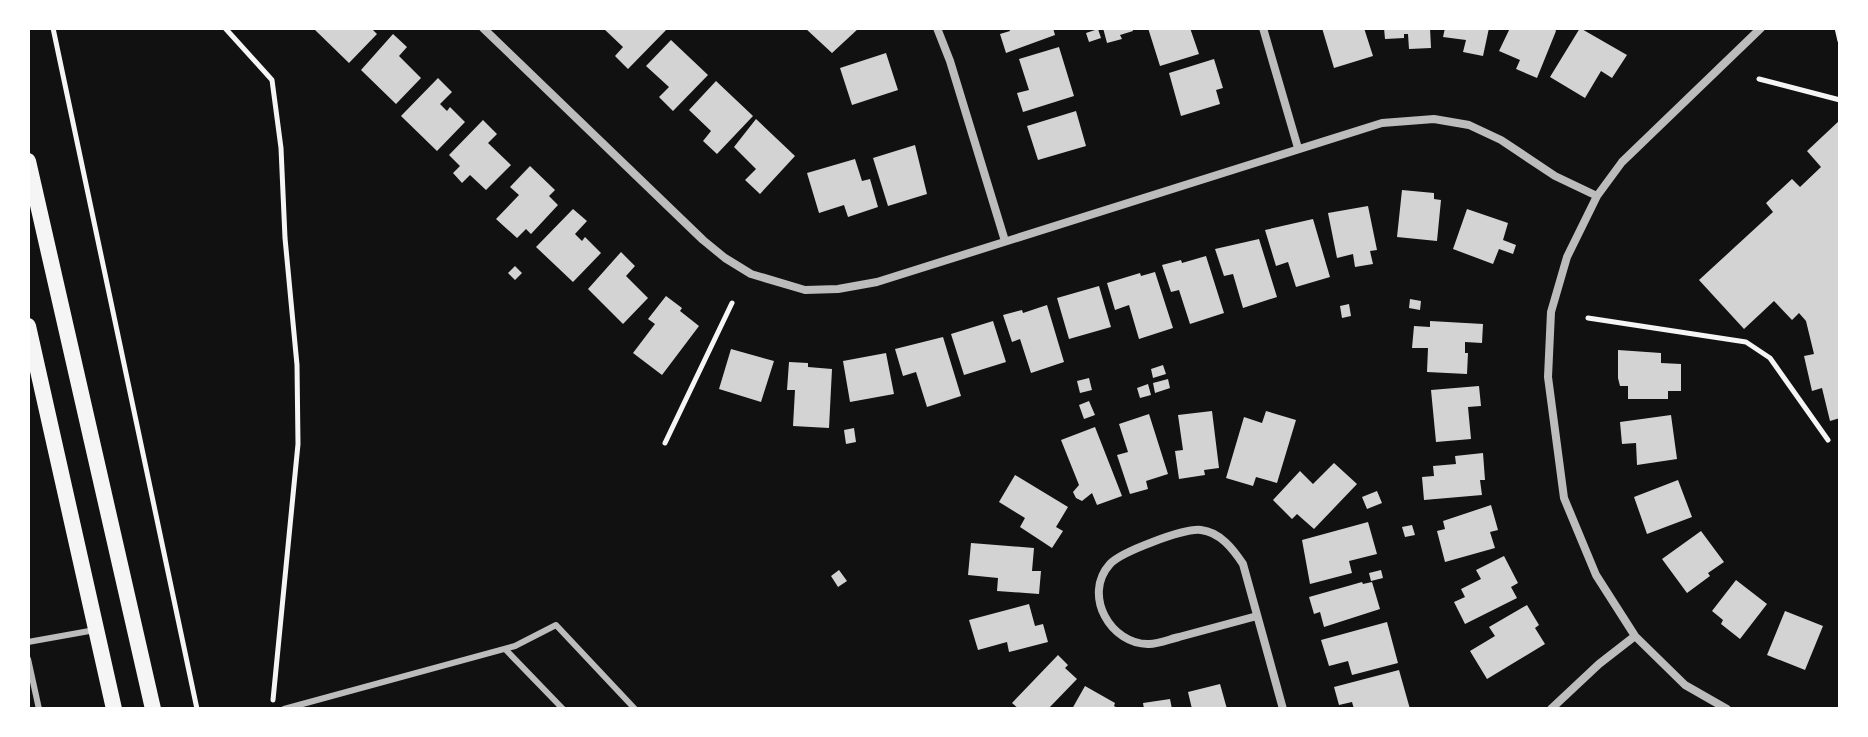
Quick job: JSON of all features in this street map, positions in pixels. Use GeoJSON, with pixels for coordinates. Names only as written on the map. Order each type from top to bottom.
{"type":"FeatureCollection","features":[{"type":"Feature","properties":{"kind":"main road"},"geometry":{"type":"LineString","coordinates":[[28,161],[153,709]]}},
{"type":"Feature","properties":{"kind":"main road"},"geometry":{"type":"LineString","coordinates":[[28,326],[114,709]]}},
{"type":"Feature","properties":{"kind":"street"},"geometry":{"type":"LineString","coordinates":[[483,28],[703,240],[751,274],[805,290],[838,289],[877,282],[1382,123],[1434,119],[1469,125],[1501,140],[1555,176],[1597,196]]}},
{"type":"Feature","properties":{"kind":"street"},"geometry":{"type":"LineString","coordinates":[[937,28],[1005,241]]}},
{"type":"Feature","properties":{"kind":"street"},"geometry":{"type":"LineString","coordinates":[[1263,28],[1298,148]]}},
{"type":"Feature","properties":{"kind":"street"},"geometry":{"type":"LineString","coordinates":[[1727,709],[1685,685],[1635,636],[1596,575],[1564,498],[1548,377],[1551,312],[1567,257],[1597,196],[1622,162],[1761,28]]}},
{"type":"Feature","properties":{"kind":"street"},"geometry":{"type":"LineString","coordinates":[[1257,616],[1151,645],[1128,641],[1112,629],[1103,615],[1101,581],[1108,566],[1121,555],[1187,531],[1202,530],[1219,537],[1233,548],[1243,564],[1283,709]]}},
{"type":"Feature","properties":{"kind":"street"},"geometry":{"type":"LineString","coordinates":[[1551,709],[1599,664],[1635,636]]}},
{"type":"Feature","properties":{"kind":"lane"},"geometry":{"type":"LineString","coordinates":[[284,709],[505,649],[556,625],[635,709]]}},
{"type":"Feature","properties":{"kind":"lane"},"geometry":{"type":"LineString","coordinates":[[28,642],[98,629]]}},
{"type":"Feature","properties":{"kind":"lane"},"geometry":{"type":"LineString","coordinates":[[505,649],[563,709]]}},
{"type":"Feature","properties":{"kind":"lane"},"geometry":{"type":"LineString","coordinates":[[28,659],[39,709]]}},
{"type":"Feature","properties":{"kind":"path"},"geometry":{"type":"LineString","coordinates":[[53,28],[197,709]]}},
{"type":"Feature","properties":{"kind":"path"},"geometry":{"type":"LineString","coordinates":[[225,28],[272,80],[281,148],[285,238],[297,365],[298,444],[272,709]]}},
{"type":"Feature","properties":{"kind":"path"},"geometry":{"type":"LineString","coordinates":[[1837,28],[1840,41]]}},
{"type":"Feature","properties":{"kind":"path"},"geometry":{"type":"LineString","coordinates":[[1759,79],[1840,100]]}},
{"type":"Feature","properties":{"kind":"path"},"geometry":{"type":"LineString","coordinates":[[665,443],[732,303]]}},
{"type":"Feature","properties":{"kind":"path"},"geometry":{"type":"LineString","coordinates":[[1588,318],[1746,342],[1770,358],[1828,440]]}},
{"type":"Feature","properties":{"kind":"building"},"geometry":{"type":"Polygon","coordinates":[[[313,28],[371,28],[377,34],[349,63],[313,28]]]}},
{"type":"Feature","properties":{"kind":"building"},"geometry":{"type":"Polygon","coordinates":[[[603,28],[668,28],[628,69],[615,56],[623,47],[603,28]]]}},
{"type":"Feature","properties":{"kind":"building"},"geometry":{"type":"Polygon","coordinates":[[[805,28],[859,28],[832,53],[805,28]]]}},
{"type":"Feature","properties":{"kind":"building"},"geometry":{"type":"Polygon","coordinates":[[[1009,28],[1053,28],[1055,35],[1006,53],[1000,34],[1010,31],[1009,28]]]}},
{"type":"Feature","properties":{"kind":"building"},"geometry":{"type":"Polygon","coordinates":[[[1103,28],[1132,28],[1133,31],[1120,35],[1122,39],[1107,43],[1103,28]]]}},
{"type":"Feature","properties":{"kind":"building"},"geometry":{"type":"Polygon","coordinates":[[[1148,28],[1190,28],[1199,54],[1160,66],[1148,28]]]}},
{"type":"Feature","properties":{"kind":"building"},"geometry":{"type":"Polygon","coordinates":[[[1322,28],[1364,28],[1373,56],[1334,68],[1322,28]]]}},
{"type":"Feature","properties":{"kind":"building"},"geometry":{"type":"Polygon","coordinates":[[[1384,28],[1430,28],[1431,48],[1409,49],[1408,34],[1404,34],[1404,38],[1385,39],[1384,28]]]}},
{"type":"Feature","properties":{"kind":"building"},"geometry":{"type":"Polygon","coordinates":[[[1445,28],[1489,28],[1483,56],[1463,52],[1466,40],[1443,37],[1445,28]]]}},
{"type":"Feature","properties":{"kind":"building"},"geometry":{"type":"Polygon","coordinates":[[[1510,28],[1554,28],[1556,31],[1537,78],[1516,69],[1520,60],[1499,51],[1510,28]]]}},
{"type":"Feature","properties":{"kind":"building"},"geometry":{"type":"Polygon","coordinates":[[[1580,28],[1627,55],[1612,78],[1601,71],[1585,98],[1550,77],[1580,28]]]}},
{"type":"Feature","properties":{"kind":"building"},"geometry":{"type":"Polygon","coordinates":[[[1098,29],[1101,38],[1089,42],[1086,33],[1098,29]]]}},
{"type":"Feature","properties":{"kind":"building"},"geometry":{"type":"Polygon","coordinates":[[[393,34],[407,47],[399,56],[421,78],[396,104],[361,70],[393,34]]]}},
{"type":"Feature","properties":{"kind":"building"},"geometry":{"type":"Polygon","coordinates":[[[671,40],[708,75],[673,111],[659,97],[669,87],[646,66],[671,40]]]}},
{"type":"Feature","properties":{"kind":"building"},"geometry":{"type":"Polygon","coordinates":[[[1059,47],[1074,96],[1023,112],[1017,93],[1029,90],[1019,59],[1059,47]]]}},
{"type":"Feature","properties":{"kind":"building"},"geometry":{"type":"Polygon","coordinates":[[[886,53],[898,90],[852,105],[840,68],[886,53]]]}},
{"type":"Feature","properties":{"kind":"building"},"geometry":{"type":"Polygon","coordinates":[[[1214,59],[1223,88],[1216,90],[1220,104],[1181,116],[1169,73],[1214,59]]]}},
{"type":"Feature","properties":{"kind":"building"},"geometry":{"type":"Polygon","coordinates":[[[438,78],[452,92],[440,104],[447,111],[450,107],[465,122],[437,151],[401,116],[438,78]]]}},
{"type":"Feature","properties":{"kind":"building"},"geometry":{"type":"Polygon","coordinates":[[[716,81],[753,116],[717,154],[703,141],[711,131],[689,110],[716,81]]]}},
{"type":"Feature","properties":{"kind":"building"},"geometry":{"type":"Polygon","coordinates":[[[1076,111],[1086,146],[1038,160],[1027,126],[1076,111]]]}},
{"type":"Feature","properties":{"kind":"building"},"geometry":{"type":"Polygon","coordinates":[[[756,119],[795,156],[760,194],[745,180],[756,169],[734,147],[756,119]]]}},
{"type":"Feature","properties":{"kind":"building"},"geometry":{"type":"Polygon","coordinates":[[[483,120],[497,134],[488,143],[511,165],[486,190],[470,175],[462,183],[453,173],[460,166],[449,155],[483,120]]]}},
{"type":"Feature","properties":{"kind":"building"},"geometry":{"type":"Polygon","coordinates":[[[1840,120],[1840,418],[1830,421],[1822,388],[1812,391],[1804,356],[1814,354],[1806,321],[1799,313],[1792,320],[1774,301],[1744,329],[1699,280],[1773,212],[1766,203],[1792,179],[1800,187],[1821,167],[1807,151],[1840,120]]]}},
{"type":"Feature","properties":{"kind":"building"},"geometry":{"type":"Polygon","coordinates":[[[915,145],[927,194],[888,206],[873,158],[915,145]]]}},
{"type":"Feature","properties":{"kind":"building"},"geometry":{"type":"Polygon","coordinates":[[[855,159],[862,181],[870,179],[878,207],[848,217],[844,205],[819,213],[807,173],[855,159]]]}},
{"type":"Feature","properties":{"kind":"building"},"geometry":{"type":"Polygon","coordinates":[[[530,166],[555,190],[549,196],[558,205],[531,234],[526,229],[517,238],[496,219],[519,195],[510,187],[530,166]]]}},
{"type":"Feature","properties":{"kind":"building"},"geometry":{"type":"Polygon","coordinates":[[[1402,190],[1434,193],[1434,199],[1441,200],[1437,241],[1397,237],[1402,190]]]}},
{"type":"Feature","properties":{"kind":"building"},"geometry":{"type":"Polygon","coordinates":[[[1368,206],[1377,250],[1370,251],[1373,264],[1355,267],[1353,254],[1337,258],[1328,213],[1368,206]]]}},
{"type":"Feature","properties":{"kind":"building"},"geometry":{"type":"Polygon","coordinates":[[[573,209],[587,221],[575,234],[582,241],[585,237],[601,253],[573,282],[536,247],[573,209]]]}},
{"type":"Feature","properties":{"kind":"building"},"geometry":{"type":"Polygon","coordinates":[[[1467,209],[1508,223],[1503,240],[1516,245],[1513,254],[1499,249],[1493,264],[1453,249],[1467,209]]]}},
{"type":"Feature","properties":{"kind":"building"},"geometry":{"type":"Polygon","coordinates":[[[1313,219],[1330,277],[1296,287],[1288,262],[1276,266],[1265,230],[1313,219]]]}},
{"type":"Feature","properties":{"kind":"building"},"geometry":{"type":"Polygon","coordinates":[[[1259,239],[1277,297],[1243,308],[1233,274],[1224,276],[1215,249],[1259,239]]]}},
{"type":"Feature","properties":{"kind":"building"},"geometry":{"type":"Polygon","coordinates":[[[621,252],[635,266],[626,276],[648,298],[623,324],[588,289],[621,252]]]}},
{"type":"Feature","properties":{"kind":"building"},"geometry":{"type":"Polygon","coordinates":[[[1206,256],[1224,313],[1190,324],[1179,290],[1171,292],[1162,265],[1206,256]]]}},
{"type":"Feature","properties":{"kind":"building"},"geometry":{"type":"Polygon","coordinates":[[[515,266],[522,273],[515,280],[508,273],[515,266]]]}},
{"type":"Feature","properties":{"kind":"building"},"geometry":{"type":"Polygon","coordinates":[[[1155,272],[1173,328],[1139,339],[1129,305],[1115,310],[1107,283],[1155,272]]]}},
{"type":"Feature","properties":{"kind":"building"},"geometry":{"type":"Polygon","coordinates":[[[1099,286],[1111,327],[1069,339],[1057,298],[1099,286]]]}},
{"type":"Feature","properties":{"kind":"building"},"geometry":{"type":"Polygon","coordinates":[[[666,296],[699,326],[662,375],[633,353],[655,324],[648,319],[666,296]]]}},
{"type":"Feature","properties":{"kind":"building"},"geometry":{"type":"Polygon","coordinates":[[[1410,299],[1421,301],[1420,310],[1409,308],[1410,299]]]}},
{"type":"Feature","properties":{"kind":"building"},"geometry":{"type":"Polygon","coordinates":[[[1349,304],[1351,316],[1342,318],[1340,306],[1349,304]]]}},
{"type":"Feature","properties":{"kind":"building"},"geometry":{"type":"Polygon","coordinates":[[[1047,305],[1064,362],[1031,373],[1020,339],[1012,342],[1003,315],[1022,310],[1023,313],[1047,305]]]}},
{"type":"Feature","properties":{"kind":"building"},"geometry":{"type":"Polygon","coordinates":[[[993,321],[1006,362],[964,375],[951,334],[993,321]]]}},
{"type":"Feature","properties":{"kind":"building"},"geometry":{"type":"Polygon","coordinates":[[[1430,321],[1483,324],[1482,343],[1465,342],[1467,374],[1427,372],[1428,348],[1412,348],[1414,326],[1430,327],[1430,321]]]}},
{"type":"Feature","properties":{"kind":"building"},"geometry":{"type":"Polygon","coordinates":[[[943,337],[961,396],[927,407],[916,372],[903,376],[895,349],[943,337]]]}},
{"type":"Feature","properties":{"kind":"building"},"geometry":{"type":"Polygon","coordinates":[[[731,349],[774,361],[761,402],[719,389],[731,349]]]}},
{"type":"Feature","properties":{"kind":"building"},"geometry":{"type":"Polygon","coordinates":[[[1618,350],[1661,353],[1661,363],[1681,364],[1681,391],[1668,391],[1668,399],[1628,399],[1628,386],[1620,386],[1618,378],[1618,350]]]}},
{"type":"Feature","properties":{"kind":"building"},"geometry":{"type":"Polygon","coordinates":[[[886,353],[894,394],[850,402],[843,361],[886,353]]]}},
{"type":"Feature","properties":{"kind":"building"},"geometry":{"type":"Polygon","coordinates":[[[789,362],[832,369],[829,428],[793,426],[795,390],[787,390],[789,362]]]}},
{"type":"Feature","properties":{"kind":"building"},"geometry":{"type":"Polygon","coordinates":[[[1163,365],[1166,374],[1153,378],[1151,369],[1163,365]]]}},
{"type":"Feature","properties":{"kind":"building"},"geometry":{"type":"Polygon","coordinates":[[[1089,378],[1092,390],[1080,393],[1077,381],[1089,378]]]}},
{"type":"Feature","properties":{"kind":"building"},"geometry":{"type":"Polygon","coordinates":[[[1168,379],[1170,388],[1155,393],[1153,383],[1168,379]]]}},
{"type":"Feature","properties":{"kind":"building"},"geometry":{"type":"Polygon","coordinates":[[[1148,384],[1151,395],[1140,398],[1137,388],[1148,384]]]}},
{"type":"Feature","properties":{"kind":"building"},"geometry":{"type":"Polygon","coordinates":[[[1479,386],[1481,406],[1468,407],[1471,439],[1436,442],[1431,390],[1479,386]]]}},
{"type":"Feature","properties":{"kind":"building"},"geometry":{"type":"Polygon","coordinates":[[[1089,401],[1095,415],[1084,419],[1079,405],[1089,401]]]}},
{"type":"Feature","properties":{"kind":"building"},"geometry":{"type":"Polygon","coordinates":[[[1212,411],[1219,468],[1204,470],[1205,475],[1179,479],[1175,451],[1183,450],[1178,415],[1212,411]]]}},
{"type":"Feature","properties":{"kind":"building"},"geometry":{"type":"Polygon","coordinates":[[[1266,411],[1296,420],[1277,483],[1256,477],[1253,486],[1226,478],[1244,417],[1262,423],[1266,411]]]}},
{"type":"Feature","properties":{"kind":"building"},"geometry":{"type":"Polygon","coordinates":[[[1149,414],[1168,474],[1146,481],[1148,489],[1130,494],[1117,455],[1128,452],[1119,424],[1149,414]]]}},
{"type":"Feature","properties":{"kind":"building"},"geometry":{"type":"Polygon","coordinates":[[[1671,415],[1677,459],[1637,465],[1636,443],[1622,444],[1620,422],[1671,415]]]}},
{"type":"Feature","properties":{"kind":"building"},"geometry":{"type":"Polygon","coordinates":[[[1095,427],[1122,496],[1097,505],[1092,493],[1082,501],[1076,498],[1073,492],[1079,485],[1061,440],[1095,427]]]}},
{"type":"Feature","properties":{"kind":"building"},"geometry":{"type":"Polygon","coordinates":[[[854,428],[856,442],[846,444],[844,430],[854,428]]]}},
{"type":"Feature","properties":{"kind":"building"},"geometry":{"type":"Polygon","coordinates":[[[1483,453],[1485,480],[1480,480],[1482,495],[1424,500],[1422,477],[1434,476],[1433,466],[1456,464],[1455,456],[1483,453]]]}},
{"type":"Feature","properties":{"kind":"building"},"geometry":{"type":"Polygon","coordinates":[[[1334,463],[1357,484],[1314,529],[1297,514],[1292,519],[1273,500],[1300,471],[1313,484],[1334,463]]]}},
{"type":"Feature","properties":{"kind":"building"},"geometry":{"type":"Polygon","coordinates":[[[1015,475],[1068,507],[1056,527],[1063,531],[1052,548],[1020,527],[1025,518],[999,502],[1015,475]]]}},
{"type":"Feature","properties":{"kind":"building"},"geometry":{"type":"Polygon","coordinates":[[[1678,480],[1692,517],[1647,534],[1634,497],[1678,480]]]}},
{"type":"Feature","properties":{"kind":"building"},"geometry":{"type":"Polygon","coordinates":[[[1377,491],[1382,503],[1367,509],[1362,497],[1377,491]]]}},
{"type":"Feature","properties":{"kind":"building"},"geometry":{"type":"Polygon","coordinates":[[[1491,505],[1498,530],[1490,532],[1495,548],[1445,562],[1437,531],[1445,529],[1443,521],[1491,505]]]}},
{"type":"Feature","properties":{"kind":"building"},"geometry":{"type":"Polygon","coordinates":[[[1368,522],[1377,554],[1349,561],[1352,573],[1310,584],[1302,540],[1368,522]]]}},
{"type":"Feature","properties":{"kind":"building"},"geometry":{"type":"Polygon","coordinates":[[[1412,525],[1415,535],[1405,537],[1402,527],[1412,525]]]}},
{"type":"Feature","properties":{"kind":"building"},"geometry":{"type":"Polygon","coordinates":[[[1701,531],[1724,562],[1687,593],[1662,559],[1701,531]]]}},
{"type":"Feature","properties":{"kind":"building"},"geometry":{"type":"Polygon","coordinates":[[[971,543],[1034,548],[1032,571],[1041,571],[1039,594],[997,591],[998,578],[968,575],[971,543]]]}},
{"type":"Feature","properties":{"kind":"building"},"geometry":{"type":"Polygon","coordinates":[[[1504,556],[1518,583],[1511,587],[1517,598],[1465,624],[1454,602],[1465,597],[1461,589],[1481,579],[1476,570],[1504,556]]]}},
{"type":"Feature","properties":{"kind":"building"},"geometry":{"type":"Polygon","coordinates":[[[839,570],[847,581],[838,587],[831,576],[839,570]]]}},
{"type":"Feature","properties":{"kind":"building"},"geometry":{"type":"Polygon","coordinates":[[[1381,570],[1383,578],[1371,581],[1369,573],[1381,570]]]}},
{"type":"Feature","properties":{"kind":"building"},"geometry":{"type":"Polygon","coordinates":[[[1736,580],[1767,604],[1740,639],[1721,624],[1723,620],[1712,611],[1736,580]]]}},
{"type":"Feature","properties":{"kind":"building"},"geometry":{"type":"Polygon","coordinates":[[[1372,582],[1380,609],[1324,627],[1320,612],[1314,614],[1309,597],[1372,582]]]}},
{"type":"Feature","properties":{"kind":"building"},"geometry":{"type":"Polygon","coordinates":[[[1029,604],[1035,626],[1043,624],[1048,642],[1009,652],[1007,642],[978,650],[969,620],[1029,604]]]}},
{"type":"Feature","properties":{"kind":"building"},"geometry":{"type":"Polygon","coordinates":[[[1527,605],[1539,625],[1535,628],[1545,644],[1487,679],[1470,651],[1495,636],[1489,627],[1527,605]]]}},
{"type":"Feature","properties":{"kind":"building"},"geometry":{"type":"Polygon","coordinates":[[[1785,611],[1823,626],[1805,670],[1767,655],[1785,611]]]}},
{"type":"Feature","properties":{"kind":"building"},"geometry":{"type":"Polygon","coordinates":[[[1387,622],[1398,663],[1352,675],[1348,661],[1329,666],[1321,640],[1387,622]]]}},
{"type":"Feature","properties":{"kind":"building"},"geometry":{"type":"Polygon","coordinates":[[[1058,655],[1068,665],[1065,668],[1077,679],[1048,709],[1019,709],[1012,703],[1058,655]]]}},
{"type":"Feature","properties":{"kind":"building"},"geometry":{"type":"Polygon","coordinates":[[[1399,670],[1410,709],[1354,709],[1352,702],[1339,705],[1334,687],[1399,670]]]}},
{"type":"Feature","properties":{"kind":"building"},"geometry":{"type":"Polygon","coordinates":[[[1220,684],[1227,709],[1192,709],[1188,692],[1220,684]]]}},
{"type":"Feature","properties":{"kind":"building"},"geometry":{"type":"Polygon","coordinates":[[[1085,686],[1115,703],[1114,706],[1119,709],[1072,709],[1085,686]]]}},
{"type":"Feature","properties":{"kind":"building"},"geometry":{"type":"Polygon","coordinates":[[[1170,699],[1172,709],[1144,709],[1143,703],[1170,699]]]}}]}
